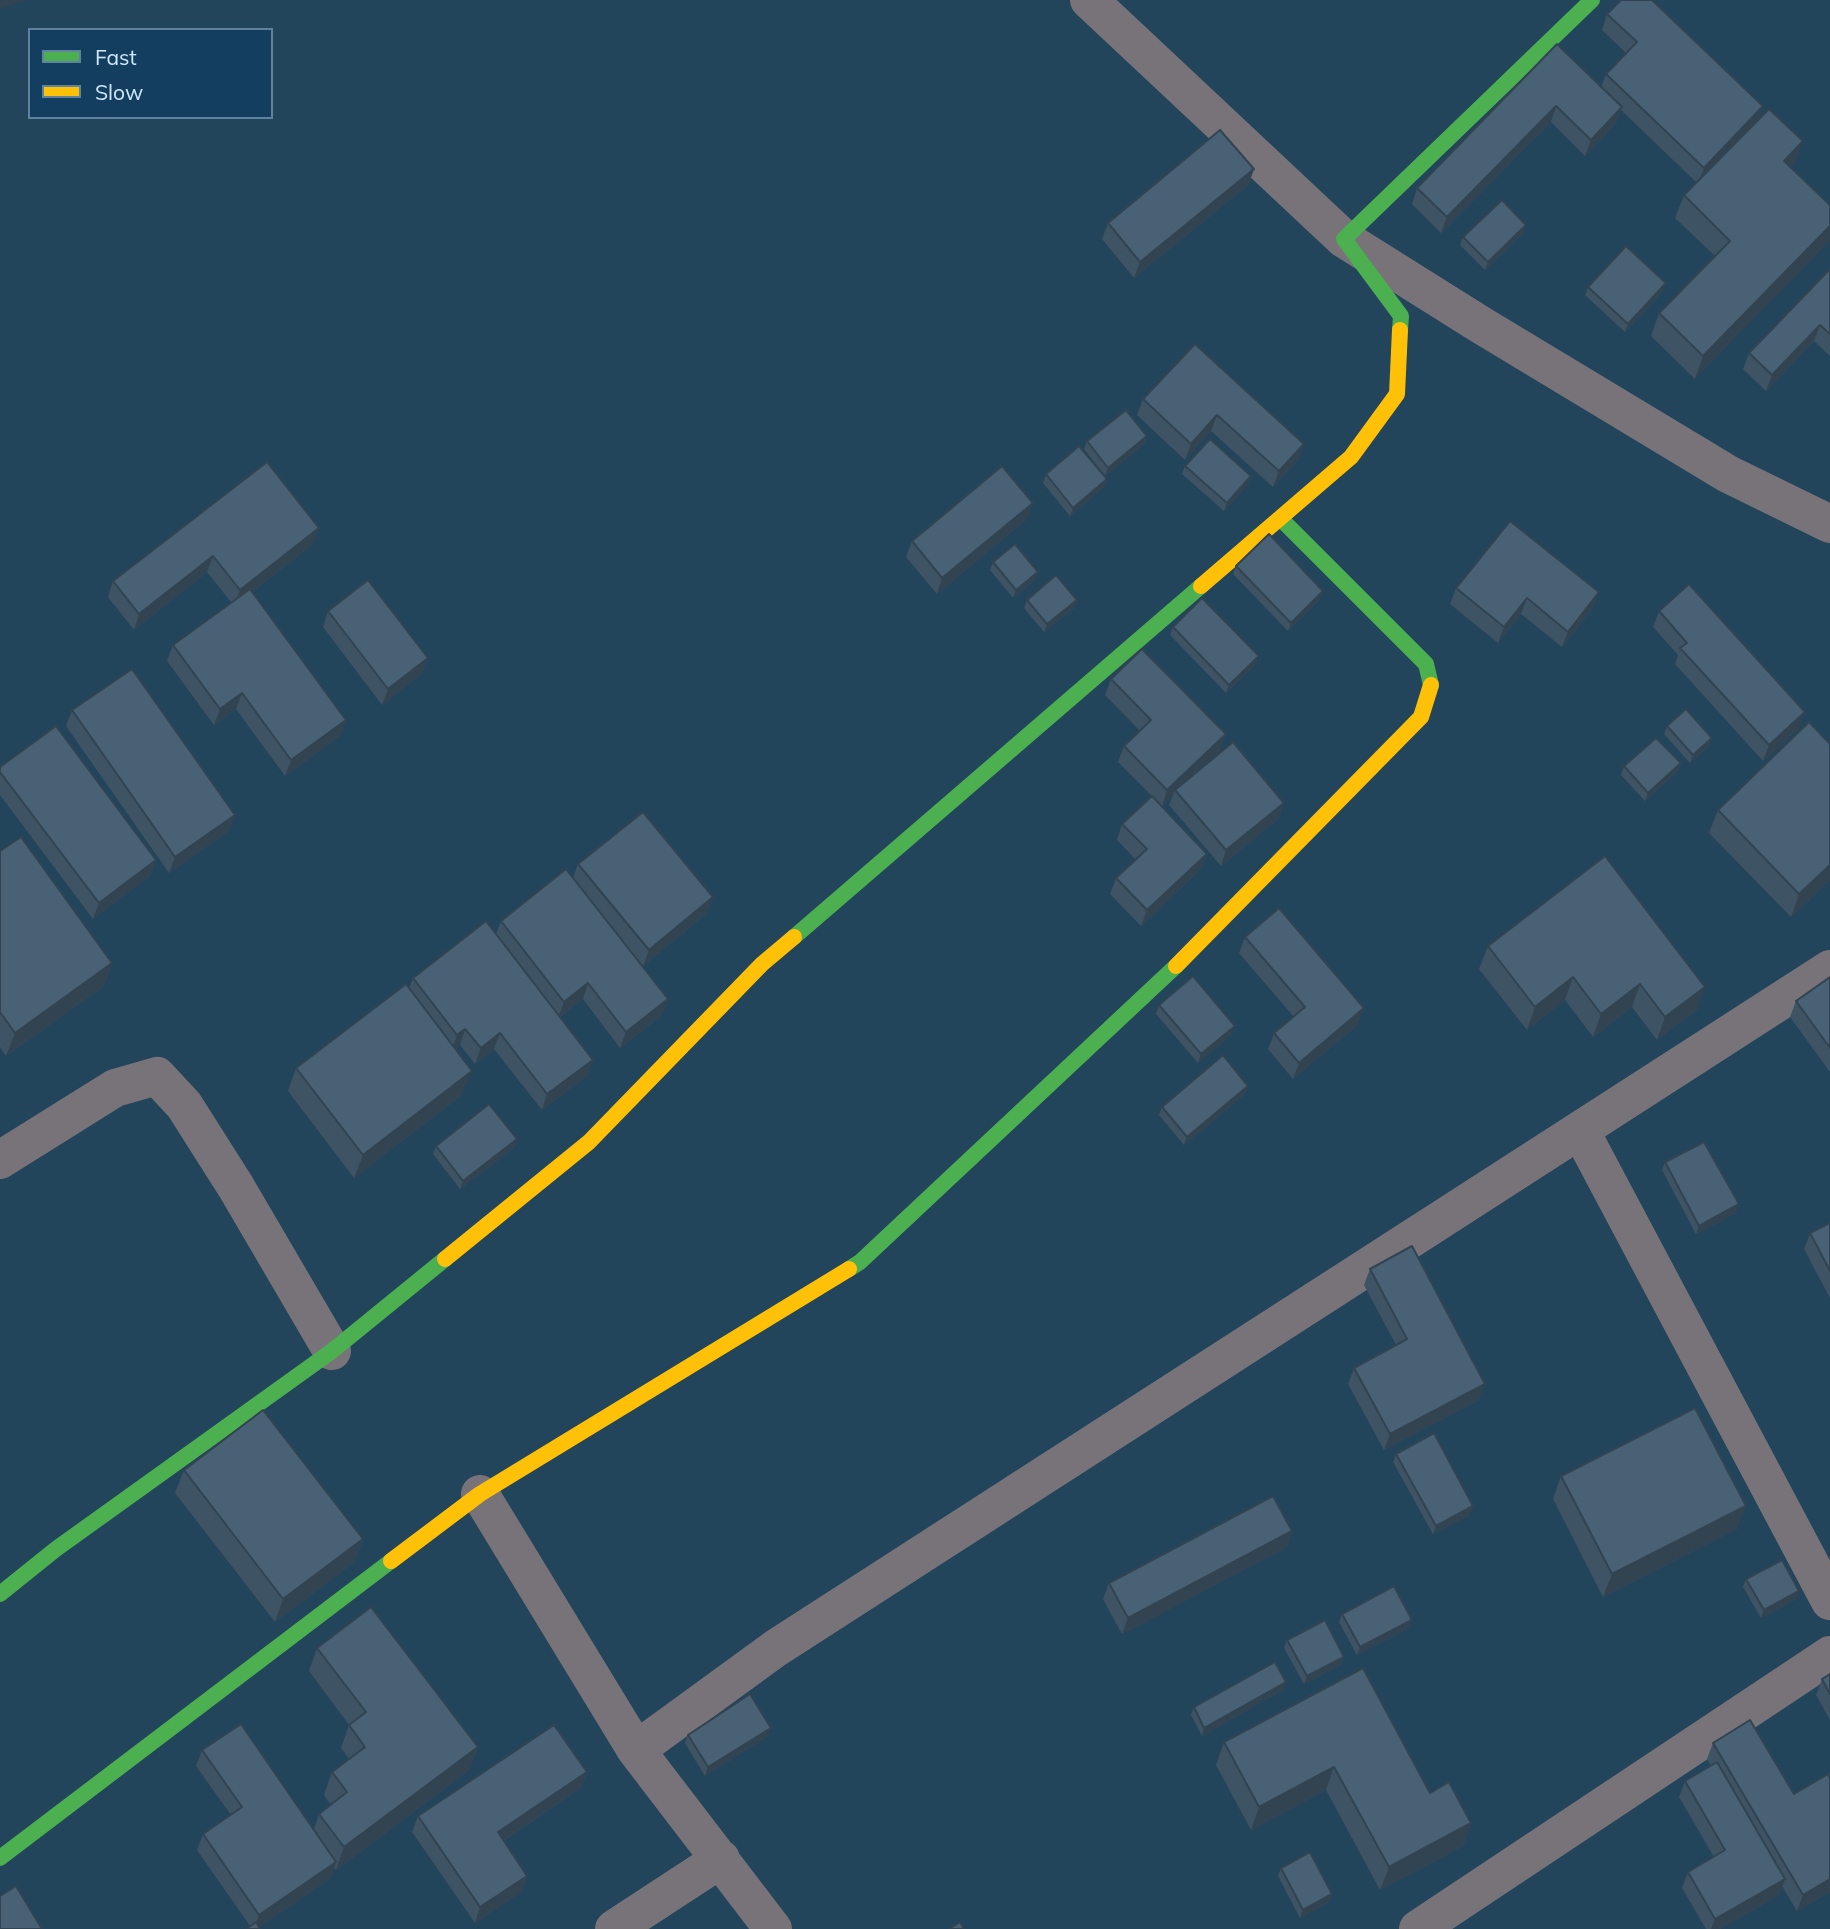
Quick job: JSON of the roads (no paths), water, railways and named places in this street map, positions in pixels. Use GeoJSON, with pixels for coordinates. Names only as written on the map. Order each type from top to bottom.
{"type":"FeatureCollection","features":[{"type":"Feature","properties":{"kind":"street"},"geometry":{"type":"LineString","coordinates":[[0,1594],[56,1549],[332,1351],[589,1142],[762,964],[1351,457],[1396,394],[1401,316],[1344,239],[1089,0]]}},
{"type":"Feature","properties":{"kind":"street"},"geometry":{"type":"LineString","coordinates":[[1344,239],[1592,0]]}},
{"type":"Feature","properties":{"kind":"street"},"geometry":{"type":"LineString","coordinates":[[1344,239],[1728,474],[1830,524]]}},
{"type":"Feature","properties":{"kind":"street"},"geometry":{"type":"LineString","coordinates":[[0,1858],[480,1494],[860,1262],[1198,946],[1421,717],[1432,680],[1426,664],[1281,519]]}},
{"type":"Feature","properties":{"kind":"street"},"geometry":{"type":"LineString","coordinates":[[636,1750],[776,1648],[1830,969]]}},
{"type":"Feature","properties":{"kind":"street"},"geometry":{"type":"LineString","coordinates":[[0,1160],[115,1088],[158,1076],[184,1105],[236,1187],[332,1351]]}},
{"type":"Feature","properties":{"kind":"street"},"geometry":{"type":"LineString","coordinates":[[1580,1130],[1830,1601]]}},
{"type":"Feature","properties":{"kind":"street"},"geometry":{"type":"LineString","coordinates":[[480,1494],[636,1750],[773,1929]]}},
{"type":"Feature","properties":{"kind":"street"},"geometry":{"type":"LineString","coordinates":[[1418,1929],[1830,1655]]}},
{"type":"Feature","properties":{"kind":"street"},"geometry":{"type":"LineString","coordinates":[[614,1929],[721,1860]]}}]}
